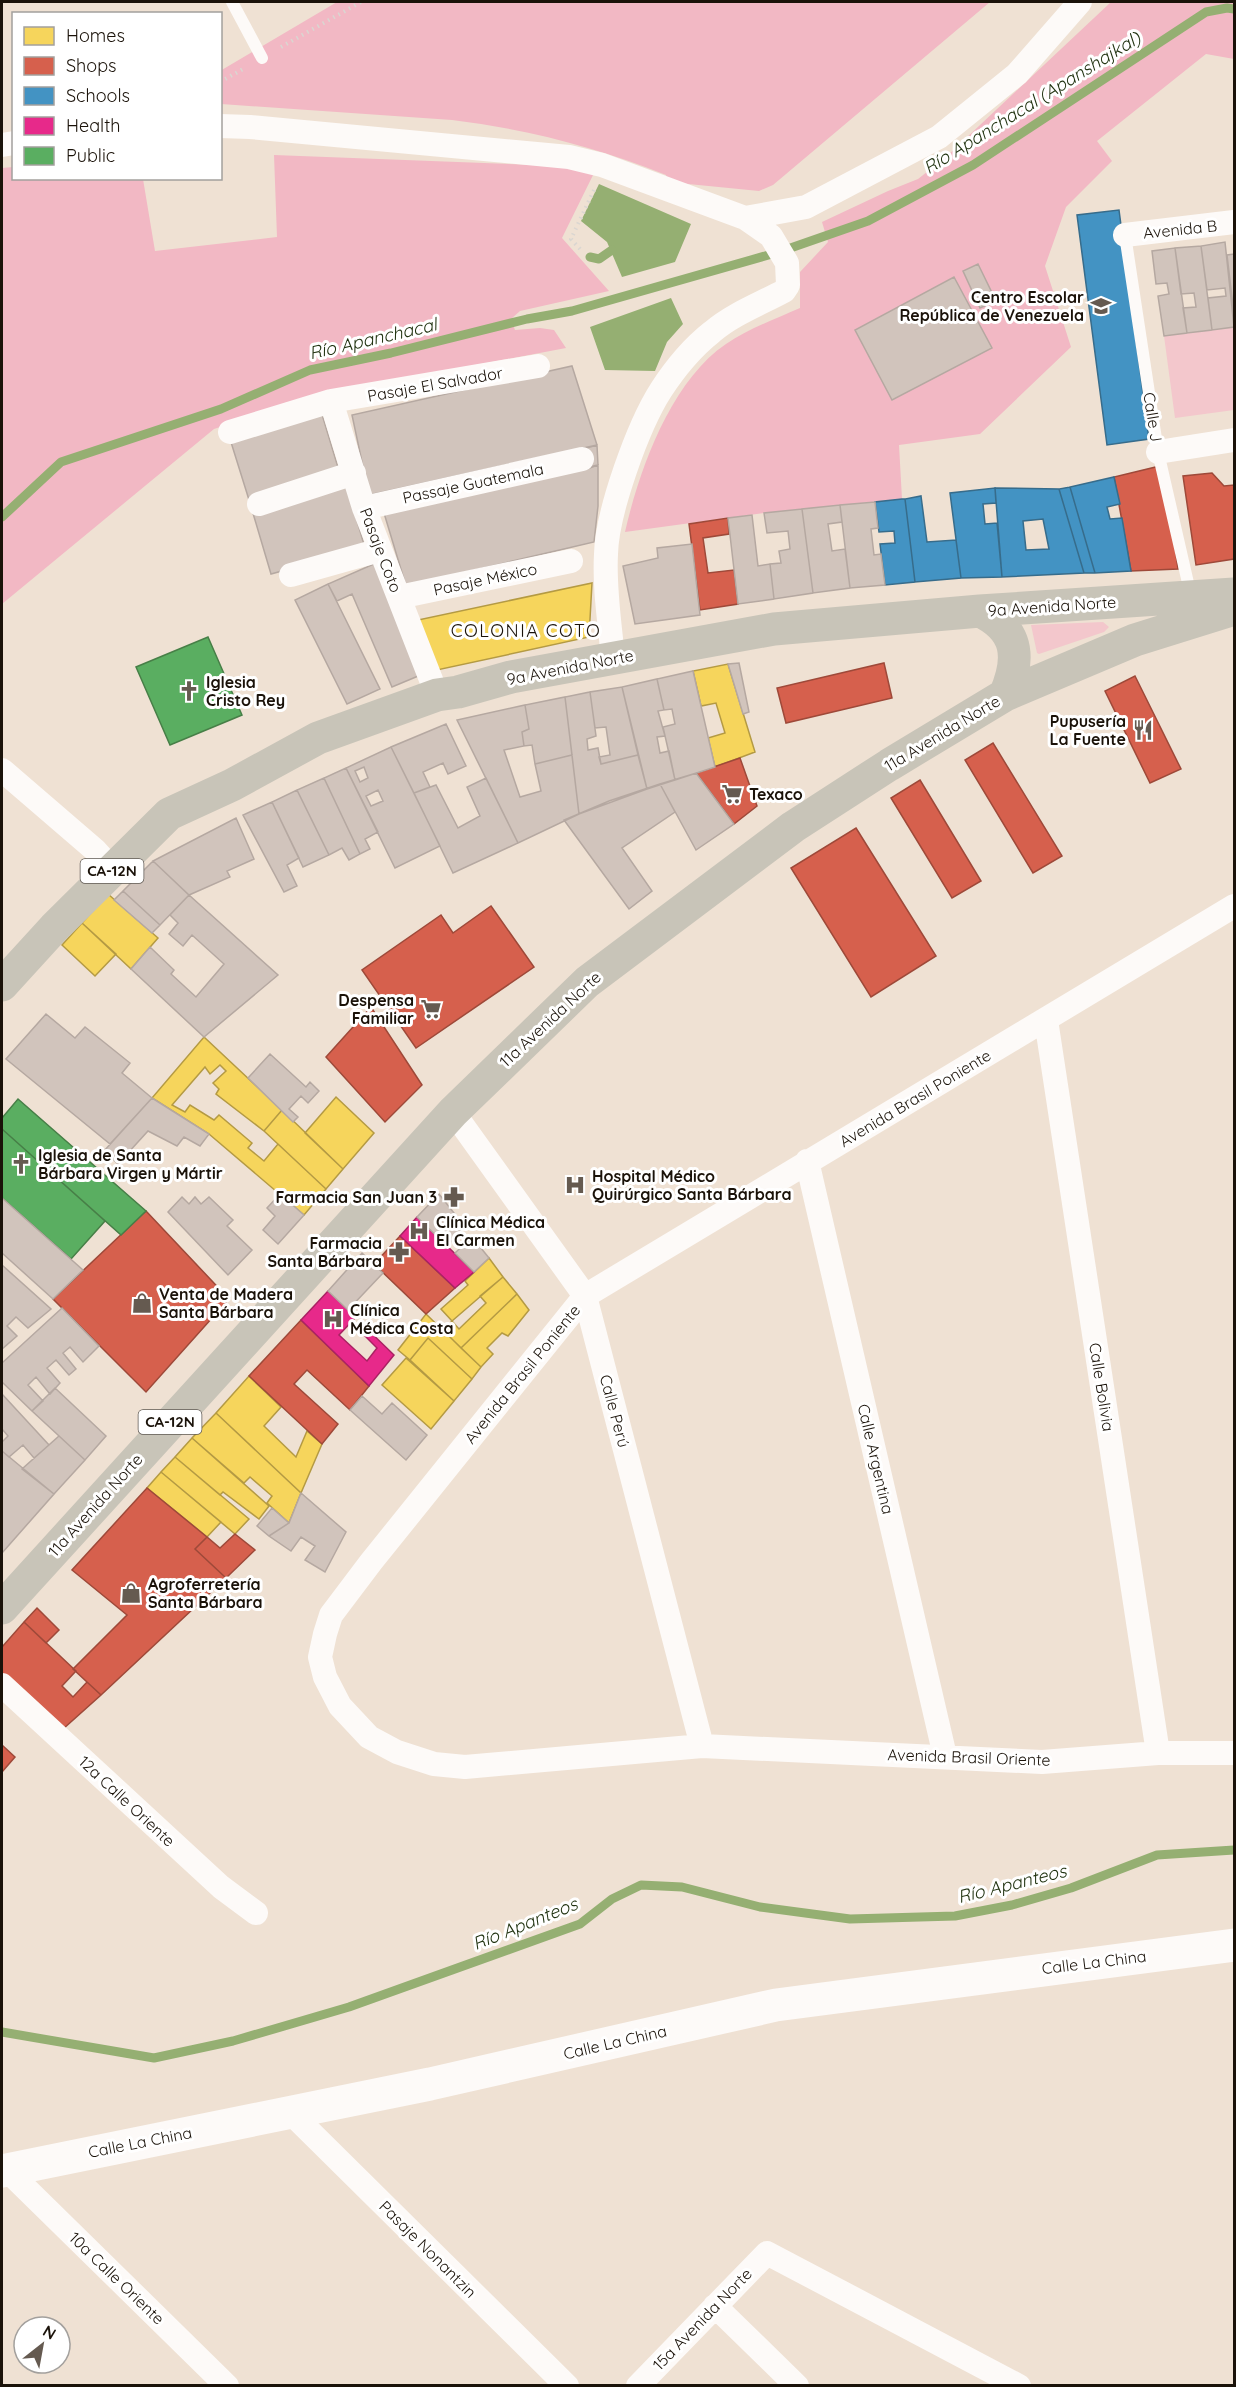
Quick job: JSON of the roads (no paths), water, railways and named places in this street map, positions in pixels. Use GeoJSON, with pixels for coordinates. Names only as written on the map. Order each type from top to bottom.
{"type":"FeatureCollection","features":[{"type":"Feature","properties":{"kind":"main road","name":"9a Avenida Norte"},"geometry":{"type":"LineString","coordinates":[[2,985],[54,927],[169,814],[232,785],[318,738],[438,695],[458,692],[511,677],[774,629],[980,611],[1234,594]]}},
{"type":"Feature","properties":{"kind":"main road","name":"11a Avenida Norte"},"geometry":{"type":"LineString","coordinates":[[2,1608],[453,1112],[587,982],[793,827],[889,765],[1005,695],[1135,640],[1234,609]]}},
{"type":"Feature","properties":{"kind":"main road"},"geometry":{"type":"LineString","coordinates":[[980,611],[1000,623],[1012,641],[1016,664],[1005,695]]}},
{"type":"Feature","properties":{"kind":"main road","name":"Calle La China"},"geometry":{"type":"LineString","coordinates":[[4,2171],[430,2084],[776,2005],[1234,1945]]}},
{"type":"Feature","properties":{"kind":"street"},"geometry":{"type":"LineString","coordinates":[[746,218],[806,207],[939,138],[1017,75],[1080,2]]}},
{"type":"Feature","properties":{"kind":"street"},"geometry":{"type":"LineString","coordinates":[[222,126],[569,157],[602,165],[746,218],[771,236],[787,263],[788,285],[784,291],[733,318],[706,337],[674,374],[653,406],[619,491],[607,538],[606,589],[613,659]]}},
{"type":"Feature","properties":{"kind":"street","name":"Avenida B"},"geometry":{"type":"LineString","coordinates":[[1125,235],[1234,222]]}},
{"type":"Feature","properties":{"kind":"street","name":"Pasaje El Salvador"},"geometry":{"type":"LineString","coordinates":[[230,432],[331,402],[538,366]]}},
{"type":"Feature","properties":{"kind":"street","name":"Pasaje Coto"},"geometry":{"type":"LineString","coordinates":[[331,402],[364,508],[438,695]]}},
{"type":"Feature","properties":{"kind":"street"},"geometry":{"type":"LineString","coordinates":[[1158,452],[1234,440]]}},
{"type":"Feature","properties":{"kind":"street","name":"Passaje Guatemala"},"geometry":{"type":"LineString","coordinates":[[364,508],[582,459]]}},
{"type":"Feature","properties":{"kind":"street"},"geometry":{"type":"LineString","coordinates":[[259,504],[354,473]]}},
{"type":"Feature","properties":{"kind":"street"},"geometry":{"type":"LineString","coordinates":[[291,574],[380,550]]}},
{"type":"Feature","properties":{"kind":"street","name":"Pasaje México"},"geometry":{"type":"LineString","coordinates":[[399,597],[571,561]]}},
{"type":"Feature","properties":{"kind":"street"},"geometry":{"type":"LineString","coordinates":[[2,770],[95,850],[113,870]]}},
{"type":"Feature","properties":{"kind":"street","name":"Avenida Brasil Poniente"},"geometry":{"type":"LineString","coordinates":[[702,1746],[465,1767],[434,1764],[397,1752],[369,1737],[340,1706],[325,1677],[320,1657],[331,1616],[371,1562],[585,1296],[1234,906]]}},
{"type":"Feature","properties":{"kind":"street","name":"Calle Bolivia"},"geometry":{"type":"LineString","coordinates":[[1046,1020],[1158,1753]]}},
{"type":"Feature","properties":{"kind":"street","name":"Calle Perú"},"geometry":{"type":"LineString","coordinates":[[453,1112],[585,1296],[702,1746]]}},
{"type":"Feature","properties":{"kind":"street","name":"Calle Argentina"},"geometry":{"type":"LineString","coordinates":[[807,1161],[945,1756]]}},
{"type":"Feature","properties":{"kind":"street","name":"12a Calle Oriente"},"geometry":{"type":"LineString","coordinates":[[2,1685],[221,1887],[256,1913]]}},
{"type":"Feature","properties":{"kind":"street","name":"Avenida Brasil Oriente"},"geometry":{"type":"LineString","coordinates":[[702,1746],[1042,1762],[1158,1753],[1234,1753]]}},
{"type":"Feature","properties":{"kind":"street","name":"Pasaje Nonantzin"},"geometry":{"type":"LineString","coordinates":[[290,2112],[567,2385]]}},
{"type":"Feature","properties":{"kind":"street","name":"10a Calle Oriente"},"geometry":{"type":"LineString","coordinates":[[4,2171],[227,2385]]}},
{"type":"Feature","properties":{"kind":"street","name":"15a Avenida Norte"},"geometry":{"type":"LineString","coordinates":[[638,2385],[767,2253],[1019,2385]]}},
{"type":"Feature","properties":{"kind":"street"},"geometry":{"type":"LineString","coordinates":[[715,2306],[797,2385]]}},
{"type":"Feature","properties":{"kind":"lane"},"geometry":{"type":"LineString","coordinates":[[232,2],[262,58]]}},
{"type":"Feature","properties":{"kind":"lane","name":"Calle J"},"geometry":{"type":"LineString","coordinates":[[1125,235],[1158,452],[1191,596]]}},
{"type":"Feature","properties":{"kind":"waterway","name":"Río Apanchacal"},"geometry":{"type":"LineString","coordinates":[[2,517],[61,462],[221,409],[310,370],[391,353],[527,319],[572,311],[779,252],[868,221],[973,165],[1206,12],[1234,9]]}},
{"type":"Feature","properties":{"kind":"waterway"},"geometry":{"type":"LineString","coordinates":[[590,257],[599,259],[612,250]]}},
{"type":"Feature","properties":{"kind":"waterway","name":"Río Apanteos"},"geometry":{"type":"LineString","coordinates":[[2,2032],[154,2058],[233,2041],[349,2007],[580,1924],[612,1899],[641,1885],[682,1887],[760,1907],[850,1919],[955,1916],[1012,1905],[1071,1888],[1157,1855],[1234,1850]]}},
{"type":"Feature","properties":{"kind":"place","name":"Centro Escolar República de Venezuela"},"geometry":{"type":"Point","coordinates":[1101,306]}},
{"type":"Feature","properties":{"kind":"place","name":"Iglesia Cristo Rey"},"geometry":{"type":"Point","coordinates":[189,691]}},
{"type":"Feature","properties":{"kind":"place","name":"Pupusería La Fuente"},"geometry":{"type":"Point","coordinates":[1143,730]}},
{"type":"Feature","properties":{"kind":"place","name":"Texaco"},"geometry":{"type":"Point","coordinates":[732,794]}},
{"type":"Feature","properties":{"kind":"place","name":"Despensa Familiar"},"geometry":{"type":"Point","coordinates":[431,1009]}},
{"type":"Feature","properties":{"kind":"place","name":"Iglesia de Santa Bárbara Virgen y Mártir"},"geometry":{"type":"Point","coordinates":[21,1164]}},
{"type":"Feature","properties":{"kind":"place","name":"Hospital Médico Quirúrgico Santa Bárbara"},"geometry":{"type":"Point","coordinates":[575,1185]}},
{"type":"Feature","properties":{"kind":"place","name":"Farmacia San Juan 3"},"geometry":{"type":"Point","coordinates":[454,1197]}},
{"type":"Feature","properties":{"kind":"place","name":"Clínica Médica El Carmen"},"geometry":{"type":"Point","coordinates":[419,1231]}},
{"type":"Feature","properties":{"kind":"place","name":"Farmacia Santa Bárbara"},"geometry":{"type":"Point","coordinates":[399,1252]}},
{"type":"Feature","properties":{"kind":"place","name":"Venta de Madera Santa Bárbara"},"geometry":{"type":"Point","coordinates":[142,1303]}},
{"type":"Feature","properties":{"kind":"place","name":"Clínica Médica Costa"},"geometry":{"type":"Point","coordinates":[333,1319]}},
{"type":"Feature","properties":{"kind":"place","name":"Agroferretería Santa Bárbara"},"geometry":{"type":"Point","coordinates":[131,1593]}},
{"type":"Feature","properties":{"kind":"district","name":"COLONIA COTO"},"geometry":{"type":"Point","coordinates":[526,631]}},
{"type":"Feature","properties":{"kind":"water label","name":"Río Apanchacal (Apanshajkal)"},"geometry":{"type":"Point","coordinates":[1032,103]}}]}
